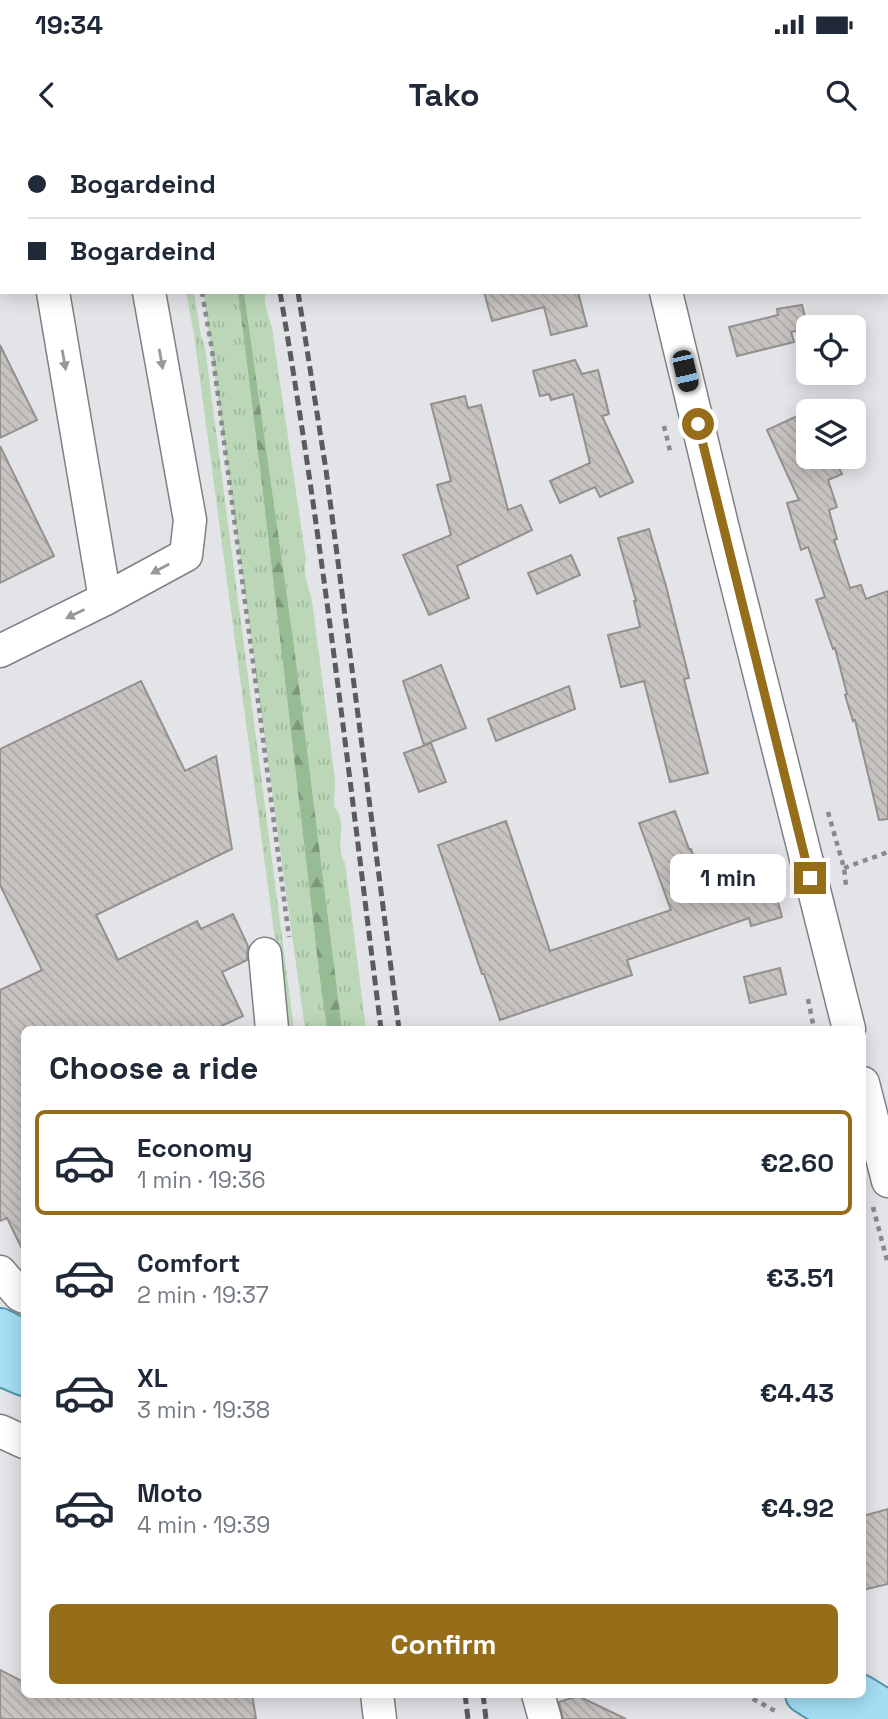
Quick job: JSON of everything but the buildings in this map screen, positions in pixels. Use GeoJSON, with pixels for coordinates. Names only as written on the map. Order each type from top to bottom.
{"type":"FeatureCollection","features":[{"type":"Feature","properties":{"kind":"main road"},"geometry":{"type":"LineString","coordinates":[[0,1328],[21,1338]]}},
{"type":"Feature","properties":{"kind":"main road"},"geometry":{"type":"LineString","coordinates":[[0,1366],[21,1375]]}},
{"type":"Feature","properties":{"kind":"main road"},"geometry":{"type":"LineString","coordinates":[[866,1698],[888,1711]]}},
{"type":"Feature","properties":{"kind":"main road"},"geometry":{"type":"LineString","coordinates":[[791,1703],[845,1719]]}},
{"type":"Feature","properties":{"kind":"street"},"geometry":{"type":"LineString","coordinates":[[53,294],[105,599]]}},
{"type":"Feature","properties":{"kind":"street"},"geometry":{"type":"LineString","coordinates":[[0,651],[186,555],[190,520],[149,294]]}},
{"type":"Feature","properties":{"kind":"street"},"geometry":{"type":"LineString","coordinates":[[666,294],[848,1026]]}},
{"type":"Feature","properties":{"kind":"street"},"geometry":{"type":"LineString","coordinates":[[272,1026],[277,950]]}},
{"type":"Feature","properties":{"kind":"street"},"geometry":{"type":"LineString","coordinates":[[866,1102],[880,1191]]}},
{"type":"Feature","properties":{"kind":"street"},"geometry":{"type":"LineString","coordinates":[[0,1432],[21,1440]]}},
{"type":"Feature","properties":{"kind":"street"},"geometry":{"type":"LineString","coordinates":[[377,1698],[380,1719]]}},
{"type":"Feature","properties":{"kind":"street"},"geometry":{"type":"LineString","coordinates":[[539,1698],[545,1719]]}},
{"type":"Feature","properties":{"kind":"path"},"geometry":{"type":"LineString","coordinates":[[202,294],[212,350],[277,950]]}},
{"type":"Feature","properties":{"kind":"path"},"geometry":{"type":"LineString","coordinates":[[810,878],[888,852]]}},
{"type":"Feature","properties":{"kind":"path"},"geometry":{"type":"LineString","coordinates":[[880,1191],[888,1264]]}},
{"type":"Feature","properties":{"kind":"path"},"geometry":{"type":"LineString","coordinates":[[765,1698],[791,1703]]}},
{"type":"Feature","properties":{"kind":"green space"},"geometry":{"type":"Polygon","coordinates":[[[186,294],[194,294],[205,347],[294,1026],[287,1026],[186,294]]]}},
{"type":"Feature","properties":{"kind":"green space"},"geometry":{"type":"Polygon","coordinates":[[[203,294],[238,294],[327,1026],[305,1026],[203,294]]]}},
{"type":"Feature","properties":{"kind":"green space"},"geometry":{"type":"Polygon","coordinates":[[[238,294],[244,294],[294,646],[342,1026],[327,1026],[238,294]]]}},
{"type":"Feature","properties":{"kind":"green space"},"geometry":{"type":"Polygon","coordinates":[[[244,294],[265,294],[272,328],[306,560],[305,575],[312,601],[335,780],[334,806],[341,820],[340,850],[345,863],[366,1026],[342,1026],[294,646],[244,294]]]}},
{"type":"Feature","properties":{"kind":"railway"},"geometry":{"type":"LineString","coordinates":[[280,294],[322,568],[381,1026]]}},
{"type":"Feature","properties":{"kind":"railway"},"geometry":{"type":"LineString","coordinates":[[298,294],[326,470],[399,1026]]}},
{"type":"Feature","properties":{"kind":"railway"},"geometry":{"type":"LineString","coordinates":[[465,1698],[468,1719]]}},
{"type":"Feature","properties":{"kind":"railway"},"geometry":{"type":"LineString","coordinates":[[483,1698],[486,1719]]}},
{"type":"Feature","properties":{"kind":"route"},"geometry":{"type":"LineString","coordinates":[[698,424],[810,878]]}}]}
